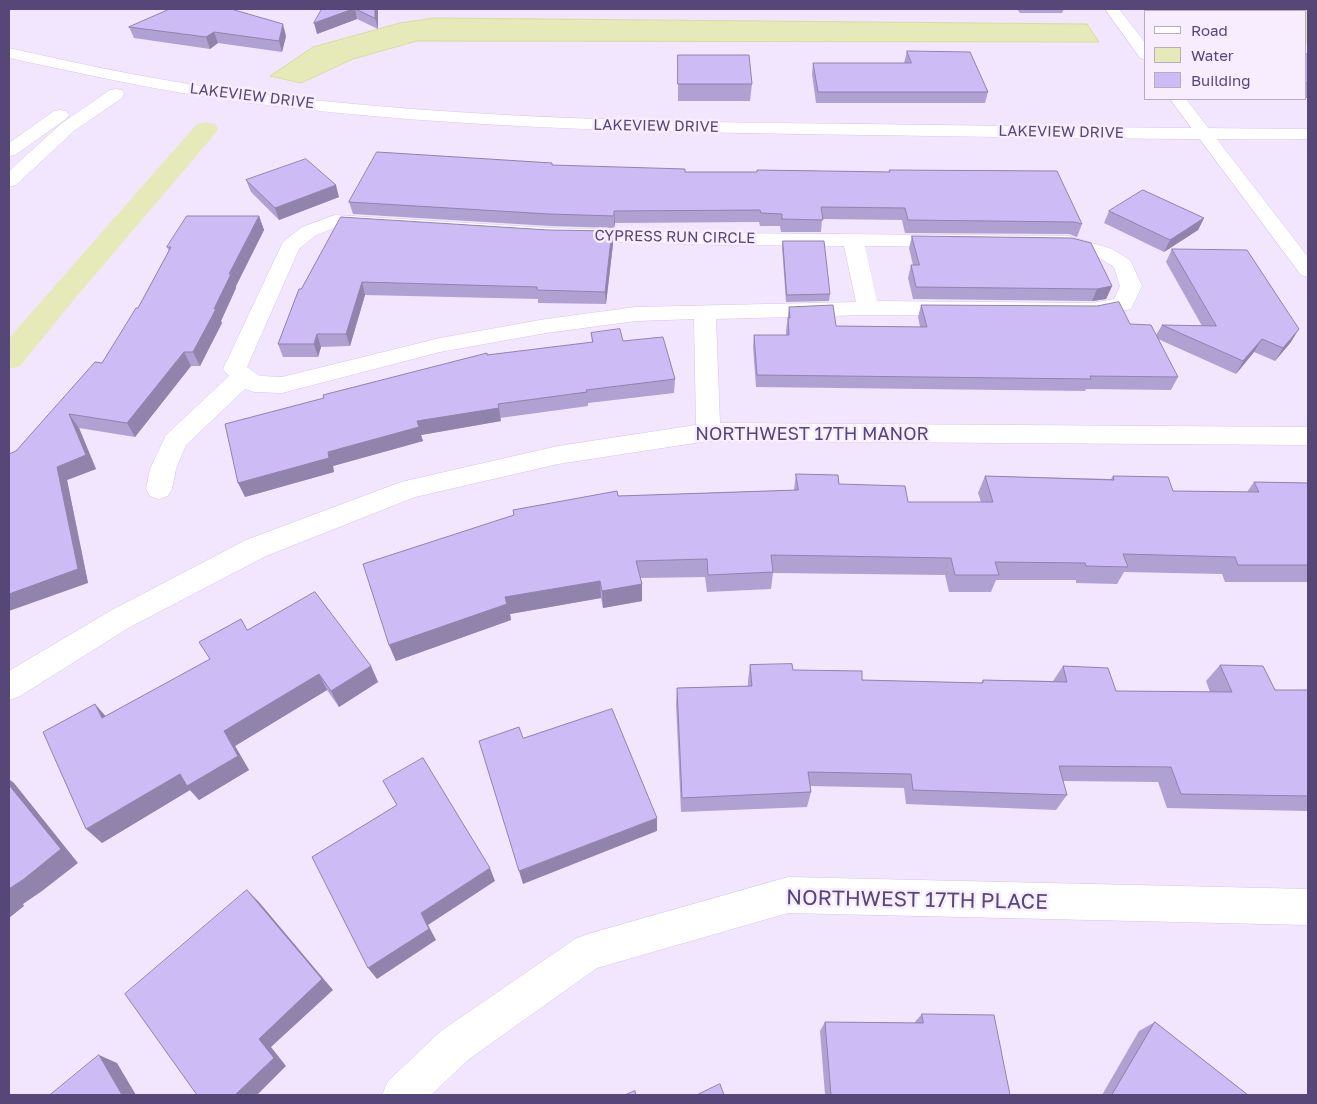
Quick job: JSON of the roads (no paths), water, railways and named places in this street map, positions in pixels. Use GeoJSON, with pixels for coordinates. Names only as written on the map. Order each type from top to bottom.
{"type":"FeatureCollection","features":[{"type":"Feature","properties":{"kind":"street"},"geometry":{"type":"LineString","coordinates":[[1112,9],[1144,52]]}},
{"type":"Feature","properties":{"kind":"street","name":"LAKEVIEW DRIVE"},"geometry":{"type":"LineString","coordinates":[[9,53],[146,82],[276,100],[436,116],[635,126],[1201,142],[1308,134]]}},
{"type":"Feature","properties":{"kind":"street"},"geometry":{"type":"LineString","coordinates":[[9,151],[42,126],[102,91]]}},
{"type":"Feature","properties":{"kind":"street"},"geometry":{"type":"LineString","coordinates":[[9,181],[16,166],[68,127],[102,91]]}},
{"type":"Feature","properties":{"kind":"street","name":"LAKEVIEW DRIVE"},"geometry":{"type":"LineString","coordinates":[[102,91],[230,112]]}},
{"type":"Feature","properties":{"kind":"street"},"geometry":{"type":"LineString","coordinates":[[1179,100],[1201,142],[1227,151],[1308,271]]}},
{"type":"Feature","properties":{"kind":"street","name":"CYPRESS RUN CIRCLE"},"geometry":{"type":"LineString","coordinates":[[335,221],[550,234],[1069,242],[1105,253],[1122,264],[1131,286],[1123,304],[1092,310],[868,308],[636,314],[440,345],[282,386],[254,384],[235,369],[290,246],[309,231],[335,221]]}},
{"type":"Feature","properties":{"kind":"street"},"geometry":{"type":"LineString","coordinates":[[853,240],[868,308]]}},
{"type":"Feature","properties":{"kind":"street"},"geometry":{"type":"LineString","coordinates":[[705,313],[708,432]]}},
{"type":"Feature","properties":{"kind":"street"},"geometry":{"type":"LineString","coordinates":[[159,489],[163,469],[175,441],[244,376]]}},
{"type":"Feature","properties":{"kind":"street","name":"NORTHWEST 17TH MANOR"},"geometry":{"type":"LineString","coordinates":[[9,687],[120,619],[256,548],[410,489],[558,455],[708,432],[1308,436]]}},
{"type":"Feature","properties":{"kind":"street","name":"NORTHWEST 17TH PLACE"},"geometry":{"type":"LineString","coordinates":[[402,1095],[455,1046],[588,952],[788,895],[1308,907]]}},
{"type":"Feature","properties":{"kind":"water"},"geometry":{"type":"Polygon","coordinates":[[[1308,9],[1308,43],[1307,10],[1230,10],[1308,9]]]}},
{"type":"Feature","properties":{"kind":"water"},"geometry":{"type":"Polygon","coordinates":[[[435,18],[1087,24],[1099,42],[417,41],[353,59],[301,83],[270,76],[313,47],[400,23],[435,18]]]}},
{"type":"Feature","properties":{"kind":"waterway"},"geometry":{"type":"LineString","coordinates":[[9,359],[66,290],[206,129]]}}]}
